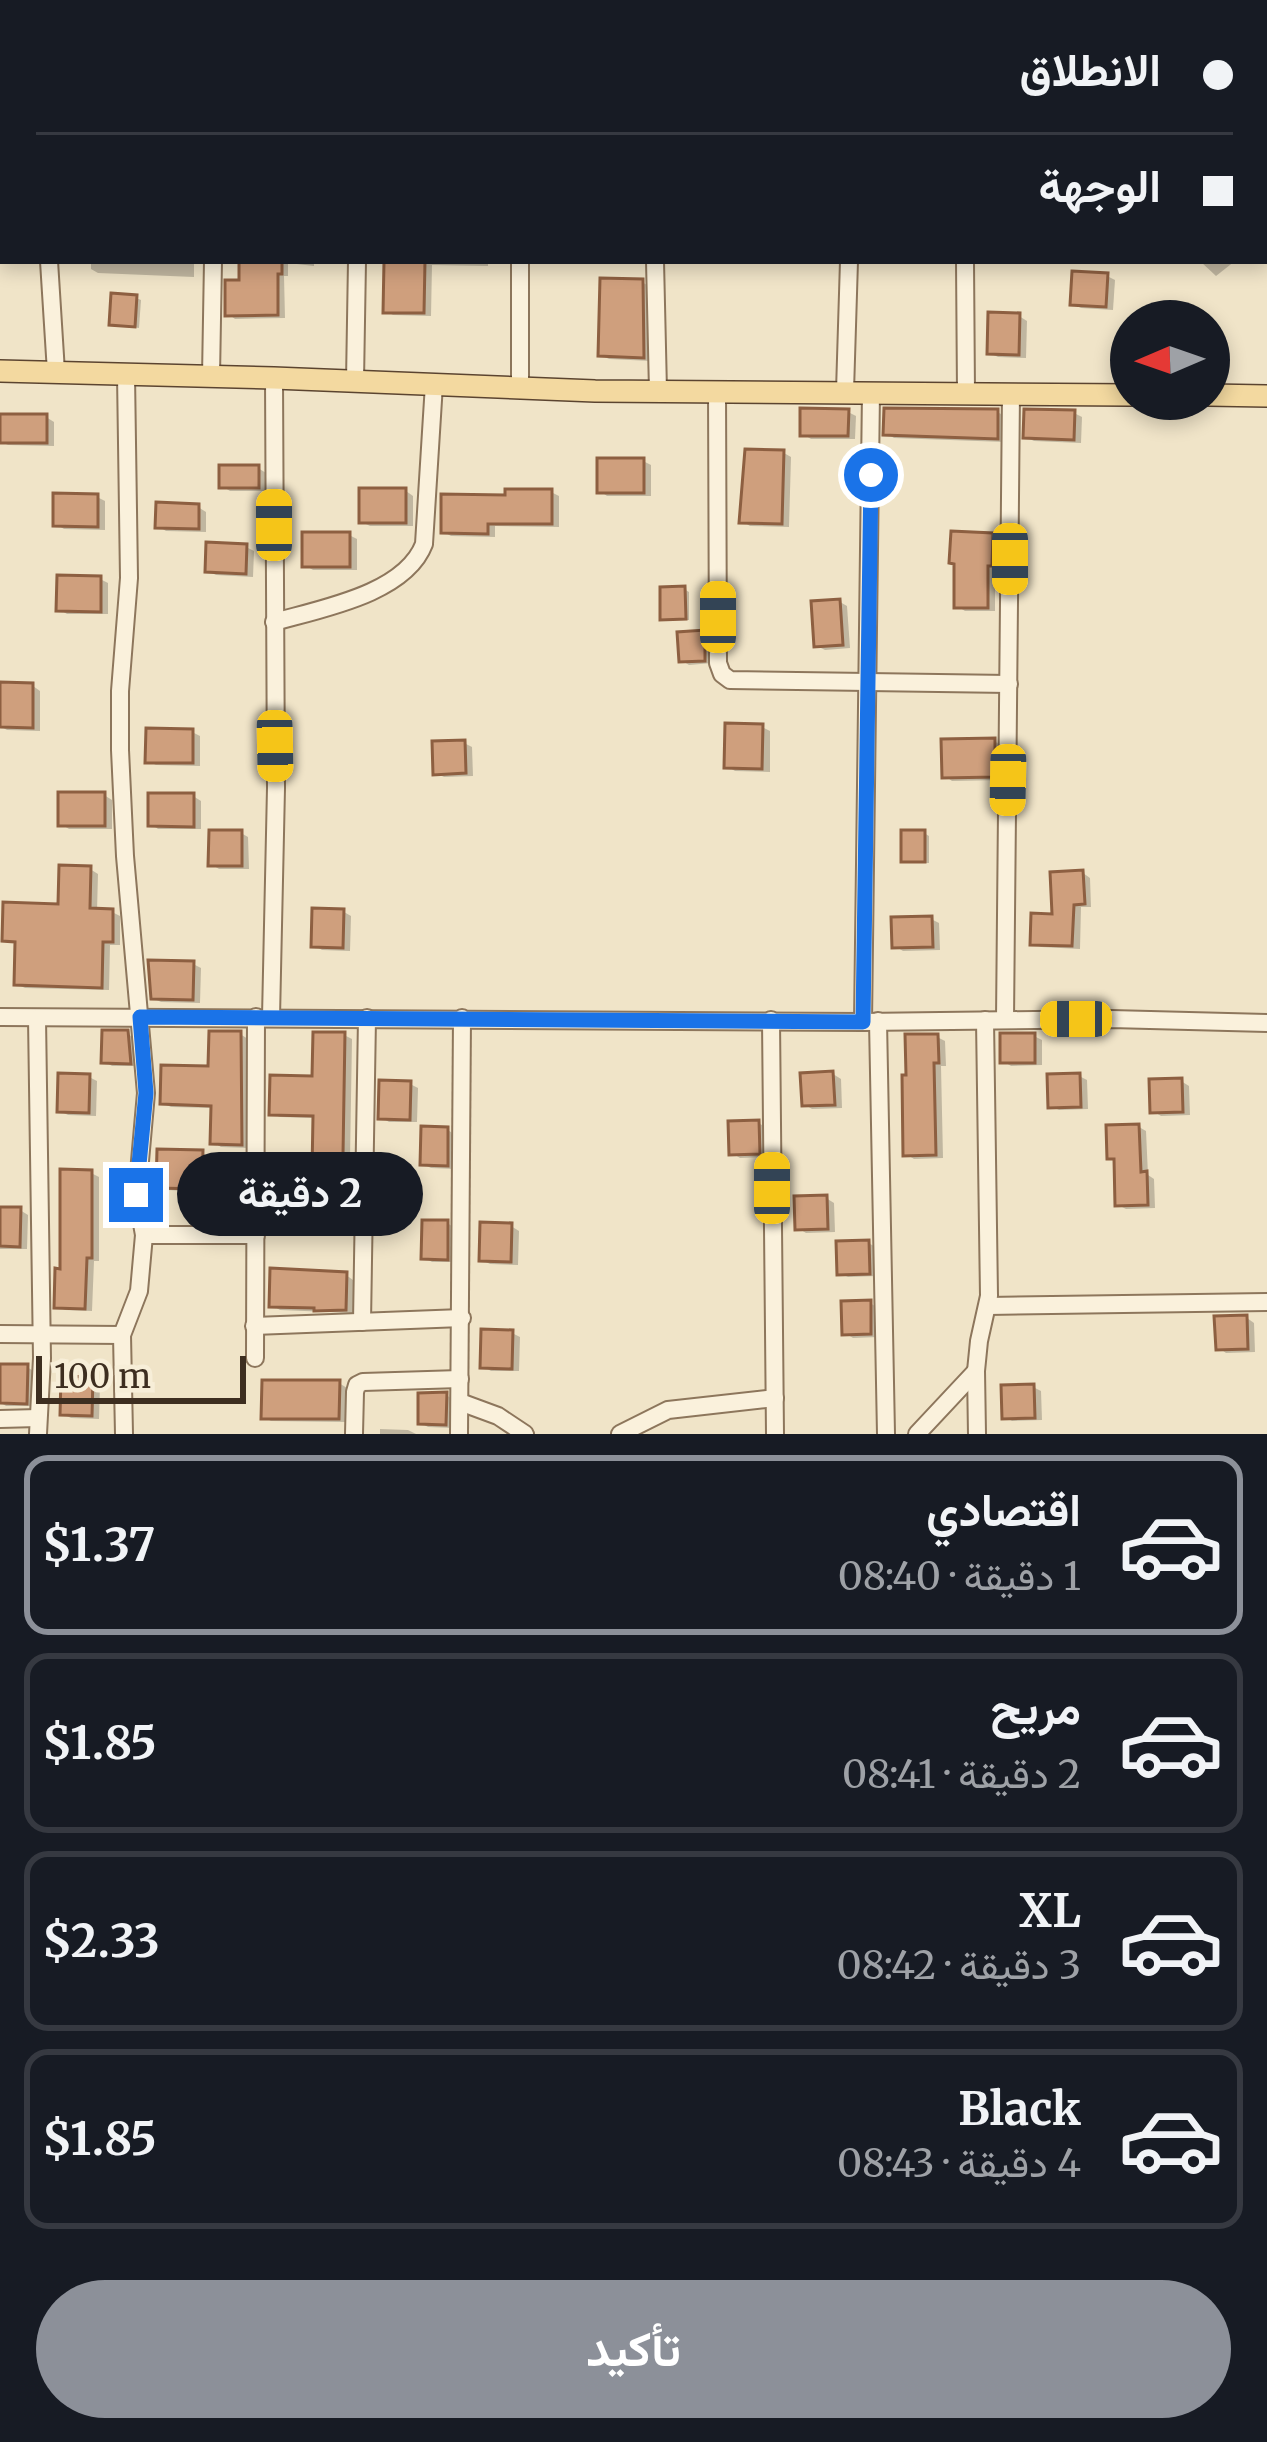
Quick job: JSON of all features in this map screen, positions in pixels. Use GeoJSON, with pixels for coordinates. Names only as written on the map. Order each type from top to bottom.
{"type":"FeatureCollection","features":[{"type":"Feature","properties":{"kind":"main road"},"geometry":{"type":"LineString","coordinates":[[0,371],[658,391],[1110,394]]}},
{"type":"Feature","properties":{"kind":"main road"},"geometry":{"type":"LineString","coordinates":[[1230,395],[1267,396]]}},
{"type":"Feature","properties":{"kind":"street"},"geometry":{"type":"LineString","coordinates":[[49,264],[56,372]]}},
{"type":"Feature","properties":{"kind":"street"},"geometry":{"type":"LineString","coordinates":[[211,376],[213,264]]}},
{"type":"Feature","properties":{"kind":"street"},"geometry":{"type":"LineString","coordinates":[[355,380],[356,264]]}},
{"type":"Feature","properties":{"kind":"street"},"geometry":{"type":"LineString","coordinates":[[520,264],[520,388]]}},
{"type":"Feature","properties":{"kind":"street"},"geometry":{"type":"LineString","coordinates":[[655,264],[658,391]]}},
{"type":"Feature","properties":{"kind":"street"},"geometry":{"type":"LineString","coordinates":[[845,392],[849,264]]}},
{"type":"Feature","properties":{"kind":"street"},"geometry":{"type":"LineString","coordinates":[[965,264],[966,393]]}},
{"type":"Feature","properties":{"kind":"street"},"geometry":{"type":"LineString","coordinates":[[124,1434],[122,1335],[139,1291],[144,1235],[136,1195],[146,1093],[120,750],[129,578],[126,375]]}},
{"type":"Feature","properties":{"kind":"street"},"geometry":{"type":"LineString","coordinates":[[255,1358],[263,1017],[276,788],[274,378]]}},
{"type":"Feature","properties":{"kind":"street"},"geometry":{"type":"LineString","coordinates":[[274,622],[350,600],[385,584],[418,558],[424,544],[434,384]]}},
{"type":"Feature","properties":{"kind":"street"},"geometry":{"type":"LineString","coordinates":[[717,390],[718,663],[722,674],[730,680],[1009,684]]}},
{"type":"Feature","properties":{"kind":"street"},"geometry":{"type":"LineString","coordinates":[[872,392],[871,1021],[886,1434]]}},
{"type":"Feature","properties":{"kind":"street"},"geometry":{"type":"LineString","coordinates":[[1005,1020],[1011,393]]}},
{"type":"Feature","properties":{"kind":"street"},"geometry":{"type":"LineString","coordinates":[[0,1017],[1267,1023]]}},
{"type":"Feature","properties":{"kind":"street"},"geometry":{"type":"LineString","coordinates":[[0,1419],[38,1426],[42,1333],[37,1018]]}},
{"type":"Feature","properties":{"kind":"street"},"geometry":{"type":"LineString","coordinates":[[362,1322],[367,1018]]}},
{"type":"Feature","properties":{"kind":"street"},"geometry":{"type":"LineString","coordinates":[[459,1434],[462,1018]]}},
{"type":"Feature","properties":{"kind":"street"},"geometry":{"type":"LineString","coordinates":[[771,1020],[775,1434]]}},
{"type":"Feature","properties":{"kind":"street"},"geometry":{"type":"LineString","coordinates":[[976,1434],[976,1371],[988,1306],[985,1020]]}},
{"type":"Feature","properties":{"kind":"street"},"geometry":{"type":"LineString","coordinates":[[144,1235],[256,1235]]}},
{"type":"Feature","properties":{"kind":"street"},"geometry":{"type":"LineString","coordinates":[[988,1306],[1267,1302]]}},
{"type":"Feature","properties":{"kind":"street"},"geometry":{"type":"LineString","coordinates":[[254,1326],[462,1318]]}},
{"type":"Feature","properties":{"kind":"street"},"geometry":{"type":"LineString","coordinates":[[0,1334],[122,1335]]}},
{"type":"Feature","properties":{"kind":"street"},"geometry":{"type":"LineString","coordinates":[[917,1434],[976,1371]]}},
{"type":"Feature","properties":{"kind":"street"},"geometry":{"type":"LineString","coordinates":[[355,1434],[357,1385],[460,1379]]}},
{"type":"Feature","properties":{"kind":"street"},"geometry":{"type":"LineString","coordinates":[[620,1434],[668,1410],[776,1398]]}},
{"type":"Feature","properties":{"kind":"street"},"geometry":{"type":"LineString","coordinates":[[460,1402],[498,1415],[525,1434]]}},
{"type":"Feature","properties":{"kind":"street"},"geometry":{"type":"LineString","coordinates":[[668,1410],[668,1434]]}},
{"type":"Feature","properties":{"kind":"building"},"geometry":{"type":"Polygon","coordinates":[[[239,264],[282,264],[278,315],[225,316],[225,280],[239,280],[239,264]]]}},
{"type":"Feature","properties":{"kind":"building"},"geometry":{"type":"Polygon","coordinates":[[[384,264],[425,264],[424,313],[383,313],[384,264]]]}},
{"type":"Feature","properties":{"kind":"building"},"geometry":{"type":"Polygon","coordinates":[[[1072,271],[1108,273],[1106,307],[1070,305],[1072,271]]]}},
{"type":"Feature","properties":{"kind":"building"},"geometry":{"type":"Polygon","coordinates":[[[600,278],[643,279],[644,358],[598,356],[600,278]]]}},
{"type":"Feature","properties":{"kind":"building"},"geometry":{"type":"Polygon","coordinates":[[[111,293],[137,295],[135,327],[109,325],[111,293]]]}},
{"type":"Feature","properties":{"kind":"building"},"geometry":{"type":"Polygon","coordinates":[[[988,312],[1020,313],[1019,355],[987,354],[988,312]]]}},
{"type":"Feature","properties":{"kind":"building"},"geometry":{"type":"Polygon","coordinates":[[[800,408],[849,409],[848,436],[800,436],[800,408]]]}},
{"type":"Feature","properties":{"kind":"building"},"geometry":{"type":"Polygon","coordinates":[[[884,408],[998,409],[998,439],[883,435],[884,408]]]}},
{"type":"Feature","properties":{"kind":"building"},"geometry":{"type":"Polygon","coordinates":[[[1024,409],[1075,410],[1074,440],[1023,438],[1024,409]]]}},
{"type":"Feature","properties":{"kind":"building"},"geometry":{"type":"Polygon","coordinates":[[[0,414],[47,414],[47,443],[0,443],[0,414]]]}},
{"type":"Feature","properties":{"kind":"building"},"geometry":{"type":"Polygon","coordinates":[[[745,449],[784,450],[782,524],[739,523],[745,449]]]}},
{"type":"Feature","properties":{"kind":"building"},"geometry":{"type":"Polygon","coordinates":[[[597,458],[644,458],[644,493],[597,493],[597,458]]]}},
{"type":"Feature","properties":{"kind":"building"},"geometry":{"type":"Polygon","coordinates":[[[219,465],[259,465],[259,488],[219,488],[219,465]]]}},
{"type":"Feature","properties":{"kind":"building"},"geometry":{"type":"Polygon","coordinates":[[[359,488],[406,488],[406,523],[359,523],[359,488]]]}},
{"type":"Feature","properties":{"kind":"building"},"geometry":{"type":"Polygon","coordinates":[[[505,489],[552,489],[552,524],[488,524],[488,534],[441,533],[441,494],[505,495],[505,489]]]}},
{"type":"Feature","properties":{"kind":"building"},"geometry":{"type":"Polygon","coordinates":[[[53,493],[98,494],[98,527],[53,526],[53,493]]]}},
{"type":"Feature","properties":{"kind":"building"},"geometry":{"type":"Polygon","coordinates":[[[156,502],[199,504],[199,529],[155,528],[156,502]]]}},
{"type":"Feature","properties":{"kind":"building"},"geometry":{"type":"Polygon","coordinates":[[[951,531],[993,533],[988,608],[954,608],[951,531]]]}},
{"type":"Feature","properties":{"kind":"building"},"geometry":{"type":"Polygon","coordinates":[[[302,532],[350,532],[350,567],[302,567],[302,532]]]}},
{"type":"Feature","properties":{"kind":"building"},"geometry":{"type":"Polygon","coordinates":[[[206,542],[247,544],[246,574],[205,572],[206,542]]]}},
{"type":"Feature","properties":{"kind":"building"},"geometry":{"type":"Polygon","coordinates":[[[57,575],[101,576],[101,612],[56,611],[57,575]]]}},
{"type":"Feature","properties":{"kind":"building"},"geometry":{"type":"Polygon","coordinates":[[[685,586],[686,619],[660,620],[660,587],[685,586]]]}},
{"type":"Feature","properties":{"kind":"building"},"geometry":{"type":"Polygon","coordinates":[[[840,599],[843,645],[814,647],[811,601],[840,599]]]}},
{"type":"Feature","properties":{"kind":"building"},"geometry":{"type":"Polygon","coordinates":[[[705,630],[705,661],[679,662],[677,632],[705,630]]]}},
{"type":"Feature","properties":{"kind":"building"},"geometry":{"type":"Polygon","coordinates":[[[0,682],[33,683],[33,728],[0,727],[0,682]]]}},
{"type":"Feature","properties":{"kind":"building"},"geometry":{"type":"Polygon","coordinates":[[[725,723],[763,724],[762,769],[724,768],[725,723]]]}},
{"type":"Feature","properties":{"kind":"building"},"geometry":{"type":"Polygon","coordinates":[[[146,728],[193,729],[193,763],[145,763],[146,728]]]}},
{"type":"Feature","properties":{"kind":"building"},"geometry":{"type":"Polygon","coordinates":[[[995,738],[995,777],[942,778],[941,739],[995,738]]]}},
{"type":"Feature","properties":{"kind":"building"},"geometry":{"type":"Polygon","coordinates":[[[465,740],[466,773],[433,775],[432,741],[465,740]]]}},
{"type":"Feature","properties":{"kind":"building"},"geometry":{"type":"Polygon","coordinates":[[[58,792],[105,792],[105,826],[58,826],[58,792]]]}},
{"type":"Feature","properties":{"kind":"building"},"geometry":{"type":"Polygon","coordinates":[[[148,793],[194,793],[194,827],[148,826],[148,793]]]}},
{"type":"Feature","properties":{"kind":"building"},"geometry":{"type":"Polygon","coordinates":[[[209,830],[242,830],[242,866],[208,866],[209,830]]]}},
{"type":"Feature","properties":{"kind":"building"},"geometry":{"type":"Polygon","coordinates":[[[901,830],[925,830],[925,862],[901,862],[901,830]]]}},
{"type":"Feature","properties":{"kind":"building"},"geometry":{"type":"Polygon","coordinates":[[[59,865],[91,866],[90,908],[113,909],[113,942],[103,942],[102,988],[14,985],[15,942],[2,941],[3,902],[58,904],[59,865]]]}},
{"type":"Feature","properties":{"kind":"building"},"geometry":{"type":"Polygon","coordinates":[[[1083,870],[1085,904],[1074,905],[1072,946],[1030,945],[1031,913],[1052,914],[1050,872],[1083,870]]]}},
{"type":"Feature","properties":{"kind":"building"},"geometry":{"type":"Polygon","coordinates":[[[312,908],[344,909],[343,948],[311,947],[312,908]]]}},
{"type":"Feature","properties":{"kind":"building"},"geometry":{"type":"Polygon","coordinates":[[[932,916],[933,947],[892,948],[891,917],[932,916]]]}},
{"type":"Feature","properties":{"kind":"building"},"geometry":{"type":"Polygon","coordinates":[[[148,960],[194,961],[193,1000],[151,999],[148,960]]]}},
{"type":"Feature","properties":{"kind":"building"},"geometry":{"type":"Polygon","coordinates":[[[102,1030],[128,1030],[131,1064],[101,1063],[102,1030]]]}},
{"type":"Feature","properties":{"kind":"building"},"geometry":{"type":"Polygon","coordinates":[[[209,1031],[241,1031],[242,1145],[210,1144],[211,1106],[160,1104],[161,1065],[208,1066],[209,1031]]]}},
{"type":"Feature","properties":{"kind":"building"},"geometry":{"type":"Polygon","coordinates":[[[313,1032],[345,1032],[342,1216],[268,1209],[268,1169],[312,1171],[313,1116],[269,1115],[270,1075],[312,1076],[313,1032]]]}},
{"type":"Feature","properties":{"kind":"building"},"geometry":{"type":"Polygon","coordinates":[[[1000,1033],[1035,1033],[1035,1063],[1000,1063],[1000,1033]]]}},
{"type":"Feature","properties":{"kind":"building"},"geometry":{"type":"Polygon","coordinates":[[[905,1034],[938,1034],[936,1155],[903,1156],[905,1034]]]}},
{"type":"Feature","properties":{"kind":"building"},"geometry":{"type":"Polygon","coordinates":[[[833,1071],[835,1105],[802,1106],[800,1073],[833,1071]]]}},
{"type":"Feature","properties":{"kind":"building"},"geometry":{"type":"Polygon","coordinates":[[[58,1073],[90,1074],[89,1113],[57,1112],[58,1073]]]}},
{"type":"Feature","properties":{"kind":"building"},"geometry":{"type":"Polygon","coordinates":[[[1080,1073],[1081,1107],[1048,1108],[1047,1074],[1080,1073]]]}},
{"type":"Feature","properties":{"kind":"building"},"geometry":{"type":"Polygon","coordinates":[[[1182,1078],[1183,1112],[1150,1113],[1149,1079],[1182,1078]]]}},
{"type":"Feature","properties":{"kind":"building"},"geometry":{"type":"Polygon","coordinates":[[[379,1080],[411,1081],[410,1120],[378,1119],[379,1080]]]}},
{"type":"Feature","properties":{"kind":"building"},"geometry":{"type":"Polygon","coordinates":[[[759,1120],[760,1154],[729,1155],[728,1121],[759,1120]]]}},
{"type":"Feature","properties":{"kind":"building"},"geometry":{"type":"Polygon","coordinates":[[[1139,1124],[1148,1205],[1115,1206],[1114,1159],[1107,1159],[1106,1125],[1139,1124]]]}},
{"type":"Feature","properties":{"kind":"building"},"geometry":{"type":"Polygon","coordinates":[[[421,1126],[448,1127],[448,1166],[420,1165],[421,1126]]]}},
{"type":"Feature","properties":{"kind":"building"},"geometry":{"type":"Polygon","coordinates":[[[157,1149],[203,1150],[202,1189],[156,1188],[157,1149]]]}},
{"type":"Feature","properties":{"kind":"building"},"geometry":{"type":"Polygon","coordinates":[[[60,1169],[92,1170],[92,1258],[87,1258],[85,1309],[54,1308],[55,1268],[60,1269],[60,1169]]]}},
{"type":"Feature","properties":{"kind":"building"},"geometry":{"type":"Polygon","coordinates":[[[827,1195],[828,1229],[795,1230],[794,1196],[827,1195]]]}},
{"type":"Feature","properties":{"kind":"building"},"geometry":{"type":"Polygon","coordinates":[[[0,1207],[21,1207],[20,1247],[0,1246],[0,1207]]]}},
{"type":"Feature","properties":{"kind":"building"},"geometry":{"type":"Polygon","coordinates":[[[422,1220],[448,1220],[448,1260],[421,1259],[422,1220]]]}},
{"type":"Feature","properties":{"kind":"building"},"geometry":{"type":"Polygon","coordinates":[[[480,1222],[512,1223],[511,1262],[479,1261],[480,1222]]]}},
{"type":"Feature","properties":{"kind":"building"},"geometry":{"type":"Polygon","coordinates":[[[869,1240],[870,1274],[837,1275],[836,1241],[869,1240]]]}},
{"type":"Feature","properties":{"kind":"building"},"geometry":{"type":"Polygon","coordinates":[[[270,1268],[347,1272],[346,1310],[269,1307],[270,1268]]]}},
{"type":"Feature","properties":{"kind":"building"},"geometry":{"type":"Polygon","coordinates":[[[871,1300],[871,1334],[842,1335],[841,1301],[871,1300]]]}},
{"type":"Feature","properties":{"kind":"building"},"geometry":{"type":"Polygon","coordinates":[[[1247,1315],[1248,1349],[1216,1350],[1214,1316],[1247,1315]]]}},
{"type":"Feature","properties":{"kind":"building"},"geometry":{"type":"Polygon","coordinates":[[[481,1329],[513,1330],[512,1369],[480,1368],[481,1329]]]}},
{"type":"Feature","properties":{"kind":"building"},"geometry":{"type":"Polygon","coordinates":[[[0,1364],[28,1364],[27,1404],[0,1403],[0,1364]]]}},
{"type":"Feature","properties":{"kind":"building"},"geometry":{"type":"Polygon","coordinates":[[[61,1376],[93,1377],[92,1416],[60,1415],[61,1376]]]}},
{"type":"Feature","properties":{"kind":"building"},"geometry":{"type":"Polygon","coordinates":[[[262,1380],[340,1380],[339,1419],[261,1419],[262,1380]]]}},
{"type":"Feature","properties":{"kind":"building"},"geometry":{"type":"Polygon","coordinates":[[[1034,1384],[1035,1418],[1002,1419],[1001,1385],[1034,1384]]]}},
{"type":"Feature","properties":{"kind":"building"},"geometry":{"type":"Polygon","coordinates":[[[447,1392],[446,1425],[418,1424],[418,1393],[447,1392]]]}},
{"type":"Feature","properties":{"kind":"route"},"geometry":{"type":"LineString","coordinates":[[136,1195],[146,1093],[140,1017],[863,1022],[871,475]]}}]}
